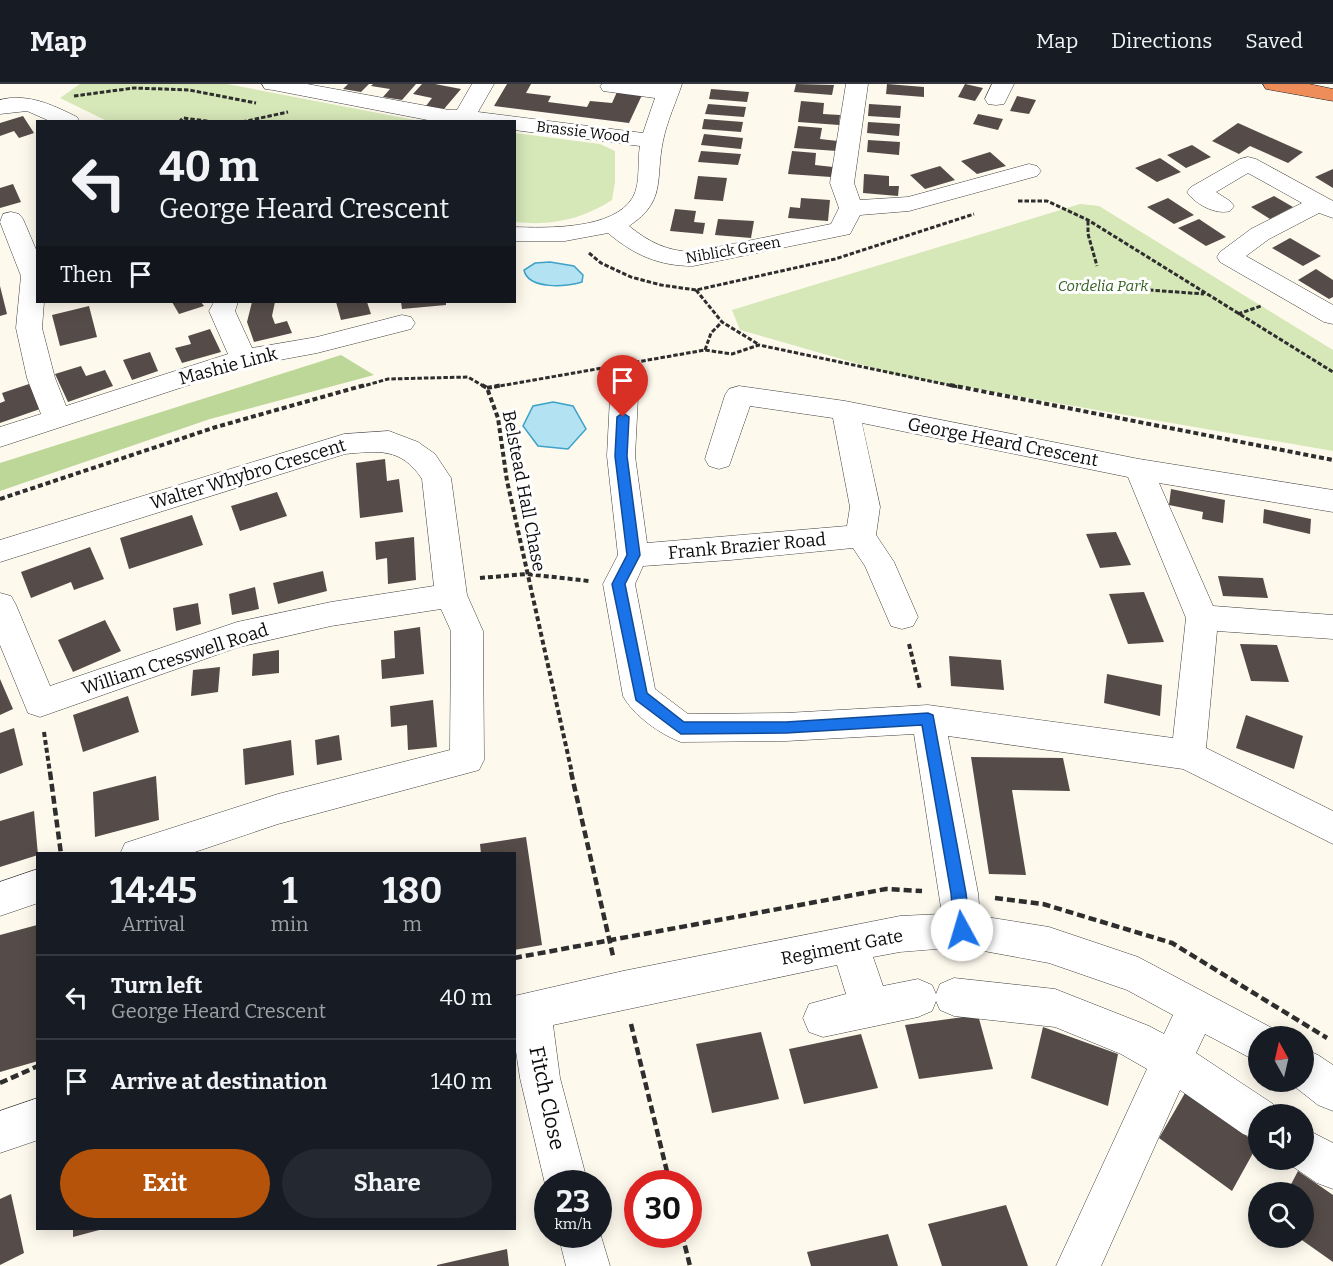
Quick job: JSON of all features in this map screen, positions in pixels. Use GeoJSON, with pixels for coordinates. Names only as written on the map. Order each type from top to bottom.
{"type":"FeatureCollection","features":[{"type":"Feature","properties":{"kind":"highway"},"geometry":{"type":"LineString","coordinates":[[1274,84],[1333,95]]}},
{"type":"Feature","properties":{"kind":"street"},"geometry":{"type":"LineString","coordinates":[[273,84],[301,86],[449,117],[486,120]]}},
{"type":"Feature","properties":{"kind":"street"},"geometry":{"type":"LineString","coordinates":[[464,117],[483,84]]}},
{"type":"Feature","properties":{"kind":"street"},"geometry":{"type":"LineString","coordinates":[[857,84],[842,183],[851,208],[909,204],[1029,171]]}},
{"type":"Feature","properties":{"kind":"street"},"geometry":{"type":"LineString","coordinates":[[611,86],[670,88]]}},
{"type":"Feature","properties":{"kind":"street","name":"Brassie Wood"},"geometry":{"type":"LineString","coordinates":[[516,234],[566,233],[612,224],[631,215],[643,202],[649,186],[648,165],[652,141],[670,88]]}},
{"type":"Feature","properties":{"kind":"street"},"geometry":{"type":"LineString","coordinates":[[25,103],[33,94],[42,89]]}},
{"type":"Feature","properties":{"kind":"street"},"geometry":{"type":"LineString","coordinates":[[0,107],[25,103],[42,107],[65,120]]}},
{"type":"Feature","properties":{"kind":"street","name":"Brassie Wood"},"geometry":{"type":"LineString","coordinates":[[516,123],[652,141]]}},
{"type":"Feature","properties":{"kind":"street"},"geometry":{"type":"LineString","coordinates":[[1222,206],[1199,192],[1248,164],[1326,207]]}},
{"type":"Feature","properties":{"kind":"street"},"geometry":{"type":"LineString","coordinates":[[1326,207],[1260,234],[1229,257],[1333,316]]}},
{"type":"Feature","properties":{"kind":"street","name":"Niblick Green"},"geometry":{"type":"LineString","coordinates":[[612,224],[653,255],[674,260],[693,259],[840,229],[851,208]]}},
{"type":"Feature","properties":{"kind":"street"},"geometry":{"type":"LineString","coordinates":[[13,218],[34,276],[29,328],[41,378],[57,419]]}},
{"type":"Feature","properties":{"kind":"street"},"geometry":{"type":"LineString","coordinates":[[226,303],[222,311],[243,358]]}},
{"type":"Feature","properties":{"kind":"street","name":"Mashie Link"},"geometry":{"type":"LineString","coordinates":[[0,437],[243,358],[317,345],[402,322]]}},
{"type":"Feature","properties":{"kind":"street","name":"George Heard Crescent"},"geometry":{"type":"LineString","coordinates":[[719,459],[739,396],[845,410],[1139,469],[1333,501]]}},
{"type":"Feature","properties":{"kind":"street"},"geometry":{"type":"LineString","coordinates":[[624,397],[621,456],[633,555],[619,584],[640,696],[681,728],[786,728],[928,719],[1188,755],[1333,828]]}},
{"type":"Feature","properties":{"kind":"street"},"geometry":{"type":"LineString","coordinates":[[845,410],[865,507],[861,536],[879,562],[902,617]]}},
{"type":"Feature","properties":{"kind":"street","name":"Walter Whybro Crescent"},"geometry":{"type":"LineString","coordinates":[[0,551],[344,444],[389,441],[408,449],[425,461],[436,478],[450,588],[466,631],[467,760],[278,809],[144,852]]}},
{"type":"Feature","properties":{"kind":"street"},"geometry":{"type":"LineString","coordinates":[[1139,469],[1202,618],[1188,755]]}},
{"type":"Feature","properties":{"kind":"street","name":"Frank Brazier Road"},"geometry":{"type":"LineString","coordinates":[[633,555],[730,549],[861,536]]}},
{"type":"Feature","properties":{"kind":"street","name":"William Cresswell Road"},"geometry":{"type":"LineString","coordinates":[[40,703],[237,635],[450,588]]}},
{"type":"Feature","properties":{"kind":"street"},"geometry":{"type":"LineString","coordinates":[[0,604],[40,703]]}},
{"type":"Feature","properties":{"kind":"street"},"geometry":{"type":"LineString","coordinates":[[1202,618],[1333,627]]}},
{"type":"Feature","properties":{"kind":"street"},"geometry":{"type":"LineString","coordinates":[[928,719],[958,893],[962,930]]}},
{"type":"Feature","properties":{"kind":"street"},"geometry":{"type":"LineString","coordinates":[[0,899],[36,887]]}},
{"type":"Feature","properties":{"kind":"street","name":"Regiment Gate"},"geometry":{"type":"LineString","coordinates":[[523,1013],[623,990],[900,934],[962,930],[1049,945],[1138,975],[1248,1036]]}},
{"type":"Feature","properties":{"kind":"street"},"geometry":{"type":"LineString","coordinates":[[849,945],[871,1008]]}},
{"type":"Feature","properties":{"kind":"street"},"geometry":{"type":"LineString","coordinates":[[824,1018],[936,997],[1055,1008],[1135,1040],[1172,1061],[1248,1112]]}},
{"type":"Feature","properties":{"kind":"street"},"geometry":{"type":"LineString","coordinates":[[1078,1266],[1197,1008]]}},
{"type":"Feature","properties":{"kind":"street","name":"Fitch Close"},"geometry":{"type":"LineString","coordinates":[[523,1013],[563,1170]]}},
{"type":"Feature","properties":{"kind":"street"},"geometry":{"type":"LineString","coordinates":[[1314,1077],[1333,1090]]}},
{"type":"Feature","properties":{"kind":"street"},"geometry":{"type":"LineString","coordinates":[[0,1132],[36,1120]]}},
{"type":"Feature","properties":{"kind":"street"},"geometry":{"type":"LineString","coordinates":[[584,1248],[588,1266]]}},
{"type":"Feature","properties":{"kind":"path"},"geometry":{"type":"LineString","coordinates":[[131,84],[134,88]]}},
{"type":"Feature","properties":{"kind":"path"},"geometry":{"type":"LineString","coordinates":[[25,103],[134,88],[189,90],[258,104]]}},
{"type":"Feature","properties":{"kind":"path"},"geometry":{"type":"LineString","coordinates":[[280,108],[292,111]]}},
{"type":"Feature","properties":{"kind":"path"},"geometry":{"type":"LineString","coordinates":[[181,120],[183,118],[198,120]]}},
{"type":"Feature","properties":{"kind":"path"},"geometry":{"type":"LineString","coordinates":[[1097,266],[1088,234],[1088,220],[1333,372]]}},
{"type":"Feature","properties":{"kind":"path"},"geometry":{"type":"LineString","coordinates":[[1136,289],[1206,294]]}},
{"type":"Feature","properties":{"kind":"path"},"geometry":{"type":"LineString","coordinates":[[696,290],[709,311],[721,323],[735,334],[759,345],[902,376],[1333,460]]}},
{"type":"Feature","properties":{"kind":"path"},"geometry":{"type":"LineString","coordinates":[[705,350],[711,333],[721,323]]}},
{"type":"Feature","properties":{"kind":"path"},"geometry":{"type":"LineString","coordinates":[[487,388],[705,350],[720,354],[742,353],[759,345]]}},
{"type":"Feature","properties":{"kind":"path","name":"Belstead Hall Chase"},"geometry":{"type":"LineString","coordinates":[[0,499],[216,427],[388,379],[468,377],[487,388],[498,418],[507,481],[609,939],[667,1170]]}},
{"type":"Feature","properties":{"kind":"path"},"geometry":{"type":"LineString","coordinates":[[450,588],[527,574],[619,584]]}},
{"type":"Feature","properties":{"kind":"path"},"geometry":{"type":"LineString","coordinates":[[902,617],[928,719]]}},
{"type":"Feature","properties":{"kind":"path"},"geometry":{"type":"LineString","coordinates":[[40,703],[61,852]]}},
{"type":"Feature","properties":{"kind":"path"},"geometry":{"type":"LineString","coordinates":[[0,1083],[36,1067]]}},
{"type":"Feature","properties":{"kind":"path"},"geometry":{"type":"LineString","coordinates":[[686,1248],[690,1266]]}},
{"type":"Feature","properties":{"kind":"green space"},"geometry":{"type":"Polygon","coordinates":[[[80,84],[227,84],[415,120],[105,120],[60,98],[80,84]]]}},
{"type":"Feature","properties":{"kind":"green space"},"geometry":{"type":"Polygon","coordinates":[[[516,133],[600,144],[615,151],[615,182],[612,200],[577,217],[553,222],[516,222],[516,133]]]}},
{"type":"Feature","properties":{"kind":"green space","name":"Cordelia Park"},"geometry":{"type":"Polygon","coordinates":[[[1080,204],[1099,206],[1333,350],[1333,451],[901,376],[740,330],[732,310],[1080,204]]]}},
{"type":"Feature","properties":{"kind":"green space"},"geometry":{"type":"Polygon","coordinates":[[[341,355],[374,375],[210,419],[0,491],[0,463],[341,355]]]}},
{"type":"Feature","properties":{"kind":"water"},"geometry":{"type":"Polygon","coordinates":[[[550,262],[574,266],[583,275],[582,282],[559,286],[540,284],[527,276],[524,270],[535,263],[550,262]]]}},
{"type":"Feature","properties":{"kind":"water"},"geometry":{"type":"Polygon","coordinates":[[[553,402],[573,406],[586,429],[568,449],[538,446],[523,426],[533,406],[553,402]]]}},
{"type":"Feature","properties":{"kind":"building"},"geometry":{"type":"Polygon","coordinates":[[[348,84],[369,84],[361,92],[343,89],[348,84]]]}},
{"type":"Feature","properties":{"kind":"building"},"geometry":{"type":"Polygon","coordinates":[[[373,84],[416,84],[402,100],[383,97],[390,89],[371,86],[373,84]]]}},
{"type":"Feature","properties":{"kind":"building"},"geometry":{"type":"Polygon","coordinates":[[[422,84],[461,89],[444,109],[426,106],[432,98],[413,94],[422,84]]]}},
{"type":"Feature","properties":{"kind":"building"},"geometry":{"type":"Polygon","coordinates":[[[507,84],[531,84],[526,93],[551,96],[548,102],[587,107],[590,101],[612,103],[617,92],[642,95],[629,123],[494,106],[507,84]]]}},
{"type":"Feature","properties":{"kind":"building"},"geometry":{"type":"Polygon","coordinates":[[[796,84],[834,85],[832,95],[794,92],[796,84]]]}},
{"type":"Feature","properties":{"kind":"building"},"geometry":{"type":"Polygon","coordinates":[[[887,84],[924,87],[924,97],[886,94],[887,84]]]}},
{"type":"Feature","properties":{"kind":"building"},"geometry":{"type":"Polygon","coordinates":[[[965,84],[983,88],[975,101],[958,97],[965,84]]]}},
{"type":"Feature","properties":{"kind":"building"},"geometry":{"type":"Polygon","coordinates":[[[711,89],[749,92],[747,102],[709,99],[711,89]]]}},
{"type":"Feature","properties":{"kind":"building"},"geometry":{"type":"Polygon","coordinates":[[[1017,96],[1036,100],[1029,114],[1010,111],[1017,96]]]}},
{"type":"Feature","properties":{"kind":"building"},"geometry":{"type":"Polygon","coordinates":[[[801,101],[824,103],[823,114],[840,115],[839,125],[798,122],[801,101]]]}},
{"type":"Feature","properties":{"kind":"building"},"geometry":{"type":"Polygon","coordinates":[[[708,104],[746,107],[744,117],[705,114],[708,104]]]}},
{"type":"Feature","properties":{"kind":"building"},"geometry":{"type":"Polygon","coordinates":[[[869,104],[901,106],[900,118],[868,116],[869,104]]]}},
{"type":"Feature","properties":{"kind":"building"},"geometry":{"type":"Polygon","coordinates":[[[978,114],[1003,119],[998,130],[973,124],[978,114]]]}},
{"type":"Feature","properties":{"kind":"building"},"geometry":{"type":"Polygon","coordinates":[[[23,116],[34,133],[19,138],[14,131],[0,136],[0,123],[23,116]]]}},
{"type":"Feature","properties":{"kind":"building"},"geometry":{"type":"Polygon","coordinates":[[[704,119],[743,122],[741,132],[702,129],[704,119]]]}},
{"type":"Feature","properties":{"kind":"building"},"geometry":{"type":"Polygon","coordinates":[[[868,122],[900,124],[899,136],[867,133],[868,122]]]}},
{"type":"Feature","properties":{"kind":"building"},"geometry":{"type":"Polygon","coordinates":[[[1238,123],[1303,152],[1288,163],[1250,146],[1239,154],[1212,141],[1238,123]]]}},
{"type":"Feature","properties":{"kind":"building"},"geometry":{"type":"Polygon","coordinates":[[[798,126],[822,128],[820,139],[838,141],[837,151],[794,148],[798,126]]]}},
{"type":"Feature","properties":{"kind":"building"},"geometry":{"type":"Polygon","coordinates":[[[704,134],[743,138],[741,149],[701,145],[704,134]]]}},
{"type":"Feature","properties":{"kind":"building"},"geometry":{"type":"Polygon","coordinates":[[[868,140],[900,142],[899,155],[867,152],[868,140]]]}},
{"type":"Feature","properties":{"kind":"building"},"geometry":{"type":"Polygon","coordinates":[[[1192,145],[1211,157],[1186,168],[1167,155],[1192,145]]]}},
{"type":"Feature","properties":{"kind":"building"},"geometry":{"type":"Polygon","coordinates":[[[701,151],[741,154],[738,165],[698,162],[701,151]]]}},
{"type":"Feature","properties":{"kind":"building"},"geometry":{"type":"Polygon","coordinates":[[[792,151],[816,153],[815,165],[833,167],[831,177],[788,174],[792,151]]]}},
{"type":"Feature","properties":{"kind":"building"},"geometry":{"type":"Polygon","coordinates":[[[990,152],[1006,166],[977,174],[961,161],[990,152]]]}},
{"type":"Feature","properties":{"kind":"building"},"geometry":{"type":"Polygon","coordinates":[[[1160,158],[1181,172],[1157,182],[1135,168],[1160,158]]]}},
{"type":"Feature","properties":{"kind":"building"},"geometry":{"type":"Polygon","coordinates":[[[940,166],[955,180],[925,189],[910,175],[940,166]]]}},
{"type":"Feature","properties":{"kind":"building"},"geometry":{"type":"Polygon","coordinates":[[[1333,169],[1333,188],[1315,177],[1333,169]]]}},
{"type":"Feature","properties":{"kind":"building"},"geometry":{"type":"Polygon","coordinates":[[[864,174],[889,176],[889,186],[899,186],[898,196],[863,193],[864,174]]]}},
{"type":"Feature","properties":{"kind":"building"},"geometry":{"type":"Polygon","coordinates":[[[698,176],[727,178],[723,201],[694,199],[698,176]]]}},
{"type":"Feature","properties":{"kind":"building"},"geometry":{"type":"Polygon","coordinates":[[[13,184],[21,202],[0,208],[0,188],[13,184]]]}},
{"type":"Feature","properties":{"kind":"building"},"geometry":{"type":"Polygon","coordinates":[[[1274,196],[1293,207],[1270,219],[1251,207],[1274,196]]]}},
{"type":"Feature","properties":{"kind":"building"},"geometry":{"type":"Polygon","coordinates":[[[801,198],[830,200],[828,221],[788,218],[790,207],[800,208],[801,198]]]}},
{"type":"Feature","properties":{"kind":"building"},"geometry":{"type":"Polygon","coordinates":[[[1168,198],[1194,215],[1174,224],[1147,207],[1168,198]]]}},
{"type":"Feature","properties":{"kind":"building"},"geometry":{"type":"Polygon","coordinates":[[[675,209],[696,211],[694,222],[705,223],[703,234],[670,231],[675,209]]]}},
{"type":"Feature","properties":{"kind":"building"},"geometry":{"type":"Polygon","coordinates":[[[718,219],[754,221],[751,238],[715,235],[718,219]]]}},
{"type":"Feature","properties":{"kind":"building"},"geometry":{"type":"Polygon","coordinates":[[[1199,219],[1226,237],[1206,246],[1178,228],[1199,219]]]}},
{"type":"Feature","properties":{"kind":"building"},"geometry":{"type":"Polygon","coordinates":[[[1290,238],[1321,256],[1303,266],[1272,248],[1290,238]]]}},
{"type":"Feature","properties":{"kind":"building"},"geometry":{"type":"Polygon","coordinates":[[[1316,269],[1333,280],[1333,297],[1329,299],[1298,280],[1316,269]]]}},
{"type":"Feature","properties":{"kind":"building"},"geometry":{"type":"Polygon","coordinates":[[[0,286],[7,314],[0,316],[0,286]]]}},
{"type":"Feature","properties":{"kind":"building"},"geometry":{"type":"Polygon","coordinates":[[[173,303],[202,303],[204,306],[179,314],[173,303]]]}},
{"type":"Feature","properties":{"kind":"building"},"geometry":{"type":"Polygon","coordinates":[[[252,303],[275,303],[272,316],[275,324],[287,321],[292,333],[254,342],[247,322],[252,303]]]}},
{"type":"Feature","properties":{"kind":"building"},"geometry":{"type":"Polygon","coordinates":[[[336,303],[367,303],[371,314],[341,320],[336,303]]]}},
{"type":"Feature","properties":{"kind":"building"},"geometry":{"type":"Polygon","coordinates":[[[401,303],[446,303],[446,305],[402,309],[401,303]]]}},
{"type":"Feature","properties":{"kind":"building"},"geometry":{"type":"Polygon","coordinates":[[[89,306],[97,337],[60,346],[52,315],[89,306]]]}},
{"type":"Feature","properties":{"kind":"building"},"geometry":{"type":"Polygon","coordinates":[[[210,329],[221,352],[182,363],[175,348],[191,344],[188,336],[210,329]]]}},
{"type":"Feature","properties":{"kind":"building"},"geometry":{"type":"Polygon","coordinates":[[[150,352],[158,371],[132,380],[123,360],[150,352]]]}},
{"type":"Feature","properties":{"kind":"building"},"geometry":{"type":"Polygon","coordinates":[[[81,366],[86,376],[105,370],[113,386],[68,402],[55,374],[81,366]]]}},
{"type":"Feature","properties":{"kind":"building"},"geometry":{"type":"Polygon","coordinates":[[[29,384],[40,409],[0,423],[0,403],[5,401],[2,393],[29,384]]]}},
{"type":"Feature","properties":{"kind":"building"},"geometry":{"type":"Polygon","coordinates":[[[385,459],[387,481],[399,479],[403,512],[360,518],[356,463],[385,459]]]}},
{"type":"Feature","properties":{"kind":"building"},"geometry":{"type":"Polygon","coordinates":[[[1171,489],[1225,500],[1223,523],[1202,519],[1203,512],[1169,505],[1171,489]]]}},
{"type":"Feature","properties":{"kind":"building"},"geometry":{"type":"Polygon","coordinates":[[[277,492],[287,516],[240,531],[231,506],[277,492]]]}},
{"type":"Feature","properties":{"kind":"building"},"geometry":{"type":"Polygon","coordinates":[[[1264,509],[1311,519],[1310,534],[1263,523],[1264,509]]]}},
{"type":"Feature","properties":{"kind":"building"},"geometry":{"type":"Polygon","coordinates":[[[192,515],[203,545],[129,569],[120,538],[192,515]]]}},
{"type":"Feature","properties":{"kind":"building"},"geometry":{"type":"Polygon","coordinates":[[[1116,532],[1131,565],[1100,568],[1086,534],[1116,532]]]}},
{"type":"Feature","properties":{"kind":"building"},"geometry":{"type":"Polygon","coordinates":[[[414,537],[416,580],[388,584],[387,558],[376,560],[375,542],[414,537]]]}},
{"type":"Feature","properties":{"kind":"building"},"geometry":{"type":"Polygon","coordinates":[[[90,547],[104,579],[74,590],[71,582],[31,598],[21,572],[90,547]]]}},
{"type":"Feature","properties":{"kind":"building"},"geometry":{"type":"Polygon","coordinates":[[[323,571],[327,591],[278,604],[273,583],[323,571]]]}},
{"type":"Feature","properties":{"kind":"building"},"geometry":{"type":"Polygon","coordinates":[[[1218,576],[1263,578],[1268,598],[1223,596],[1218,576]]]}},
{"type":"Feature","properties":{"kind":"building"},"geometry":{"type":"Polygon","coordinates":[[[255,587],[259,609],[232,615],[229,594],[255,587]]]}},
{"type":"Feature","properties":{"kind":"building"},"geometry":{"type":"Polygon","coordinates":[[[1144,592],[1164,642],[1128,644],[1109,594],[1144,592]]]}},
{"type":"Feature","properties":{"kind":"building"},"geometry":{"type":"Polygon","coordinates":[[[198,603],[201,624],[176,631],[173,608],[198,603]]]}},
{"type":"Feature","properties":{"kind":"building"},"geometry":{"type":"Polygon","coordinates":[[[105,620],[121,651],[73,672],[58,640],[105,620]]]}},
{"type":"Feature","properties":{"kind":"building"},"geometry":{"type":"Polygon","coordinates":[[[420,627],[424,674],[382,679],[381,660],[395,658],[394,631],[420,627]]]}},
{"type":"Feature","properties":{"kind":"building"},"geometry":{"type":"Polygon","coordinates":[[[1240,644],[1277,645],[1289,682],[1251,681],[1240,644]]]}},
{"type":"Feature","properties":{"kind":"building"},"geometry":{"type":"Polygon","coordinates":[[[279,650],[279,673],[252,676],[253,654],[279,650]]]}},
{"type":"Feature","properties":{"kind":"building"},"geometry":{"type":"Polygon","coordinates":[[[949,656],[1001,660],[1004,690],[951,686],[949,656]]]}},
{"type":"Feature","properties":{"kind":"building"},"geometry":{"type":"Polygon","coordinates":[[[220,667],[218,692],[191,696],[193,670],[220,667]]]}},
{"type":"Feature","properties":{"kind":"building"},"geometry":{"type":"Polygon","coordinates":[[[1107,674],[1162,685],[1160,716],[1104,703],[1107,674]]]}},
{"type":"Feature","properties":{"kind":"building"},"geometry":{"type":"Polygon","coordinates":[[[0,679],[13,709],[0,715],[0,679]]]}},
{"type":"Feature","properties":{"kind":"building"},"geometry":{"type":"Polygon","coordinates":[[[128,696],[139,732],[83,752],[73,715],[128,696]]]}},
{"type":"Feature","properties":{"kind":"building"},"geometry":{"type":"Polygon","coordinates":[[[433,700],[437,747],[408,750],[407,725],[391,727],[390,706],[433,700]]]}},
{"type":"Feature","properties":{"kind":"building"},"geometry":{"type":"Polygon","coordinates":[[[1246,715],[1303,736],[1294,769],[1236,748],[1246,715]]]}},
{"type":"Feature","properties":{"kind":"building"},"geometry":{"type":"Polygon","coordinates":[[[14,728],[23,765],[0,774],[0,733],[14,728]]]}},
{"type":"Feature","properties":{"kind":"building"},"geometry":{"type":"Polygon","coordinates":[[[339,735],[342,760],[317,765],[315,740],[339,735]]]}},
{"type":"Feature","properties":{"kind":"building"},"geometry":{"type":"Polygon","coordinates":[[[291,740],[294,775],[245,785],[243,749],[291,740]]]}},
{"type":"Feature","properties":{"kind":"building"},"geometry":{"type":"Polygon","coordinates":[[[971,757],[1063,758],[1070,791],[1012,790],[1026,875],[989,874],[971,757]]]}},
{"type":"Feature","properties":{"kind":"building"},"geometry":{"type":"Polygon","coordinates":[[[156,776],[159,820],[95,837],[93,792],[156,776]]]}},
{"type":"Feature","properties":{"kind":"building"},"geometry":{"type":"Polygon","coordinates":[[[34,811],[38,852],[36,856],[0,867],[0,821],[34,811]]]}},
{"type":"Feature","properties":{"kind":"building"},"geometry":{"type":"Polygon","coordinates":[[[526,837],[542,945],[516,950],[516,852],[481,852],[480,844],[526,837]]]}},
{"type":"Feature","properties":{"kind":"building"},"geometry":{"type":"Polygon","coordinates":[[[36,925],[36,1062],[0,1072],[0,935],[36,925]]]}},
{"type":"Feature","properties":{"kind":"building"},"geometry":{"type":"Polygon","coordinates":[[[978,1015],[993,1069],[919,1079],[905,1025],[978,1015]]]}},
{"type":"Feature","properties":{"kind":"building"},"geometry":{"type":"Polygon","coordinates":[[[1043,1027],[1118,1054],[1108,1106],[1031,1078],[1043,1027]]]}},
{"type":"Feature","properties":{"kind":"building"},"geometry":{"type":"Polygon","coordinates":[[[761,1032],[779,1099],[712,1113],[696,1044],[761,1032]]]}},
{"type":"Feature","properties":{"kind":"building"},"geometry":{"type":"Polygon","coordinates":[[[861,1034],[878,1088],[804,1104],[789,1049],[861,1034]]]}},
{"type":"Feature","properties":{"kind":"building"},"geometry":{"type":"Polygon","coordinates":[[[1185,1093],[1248,1137],[1248,1162],[1232,1191],[1159,1138],[1185,1093]]]}},
{"type":"Feature","properties":{"kind":"building"},"geometry":{"type":"Polygon","coordinates":[[[1298,1171],[1333,1195],[1333,1262],[1313,1248],[1314,1182],[1292,1182],[1298,1171]]]}},
{"type":"Feature","properties":{"kind":"building"},"geometry":{"type":"Polygon","coordinates":[[[11,1194],[24,1253],[0,1265],[0,1199],[11,1194]]]}},
{"type":"Feature","properties":{"kind":"building"},"geometry":{"type":"Polygon","coordinates":[[[1006,1205],[1028,1266],[942,1266],[928,1224],[1006,1205]]]}},
{"type":"Feature","properties":{"kind":"building"},"geometry":{"type":"Polygon","coordinates":[[[73,1230],[99,1230],[73,1237],[73,1230]]]}},
{"type":"Feature","properties":{"kind":"building"},"geometry":{"type":"Polygon","coordinates":[[[888,1234],[898,1266],[811,1266],[807,1252],[888,1234]]]}},
{"type":"Feature","properties":{"kind":"building"},"geometry":{"type":"Polygon","coordinates":[[[507,1249],[509,1266],[437,1266],[437,1265],[507,1249]]]}},
{"type":"Feature","properties":{"kind":"route"},"geometry":{"type":"LineString","coordinates":[[623,417],[621,456],[633,555],[619,584],[640,696],[681,728],[786,728],[928,719],[958,893],[962,930]]}}]}
